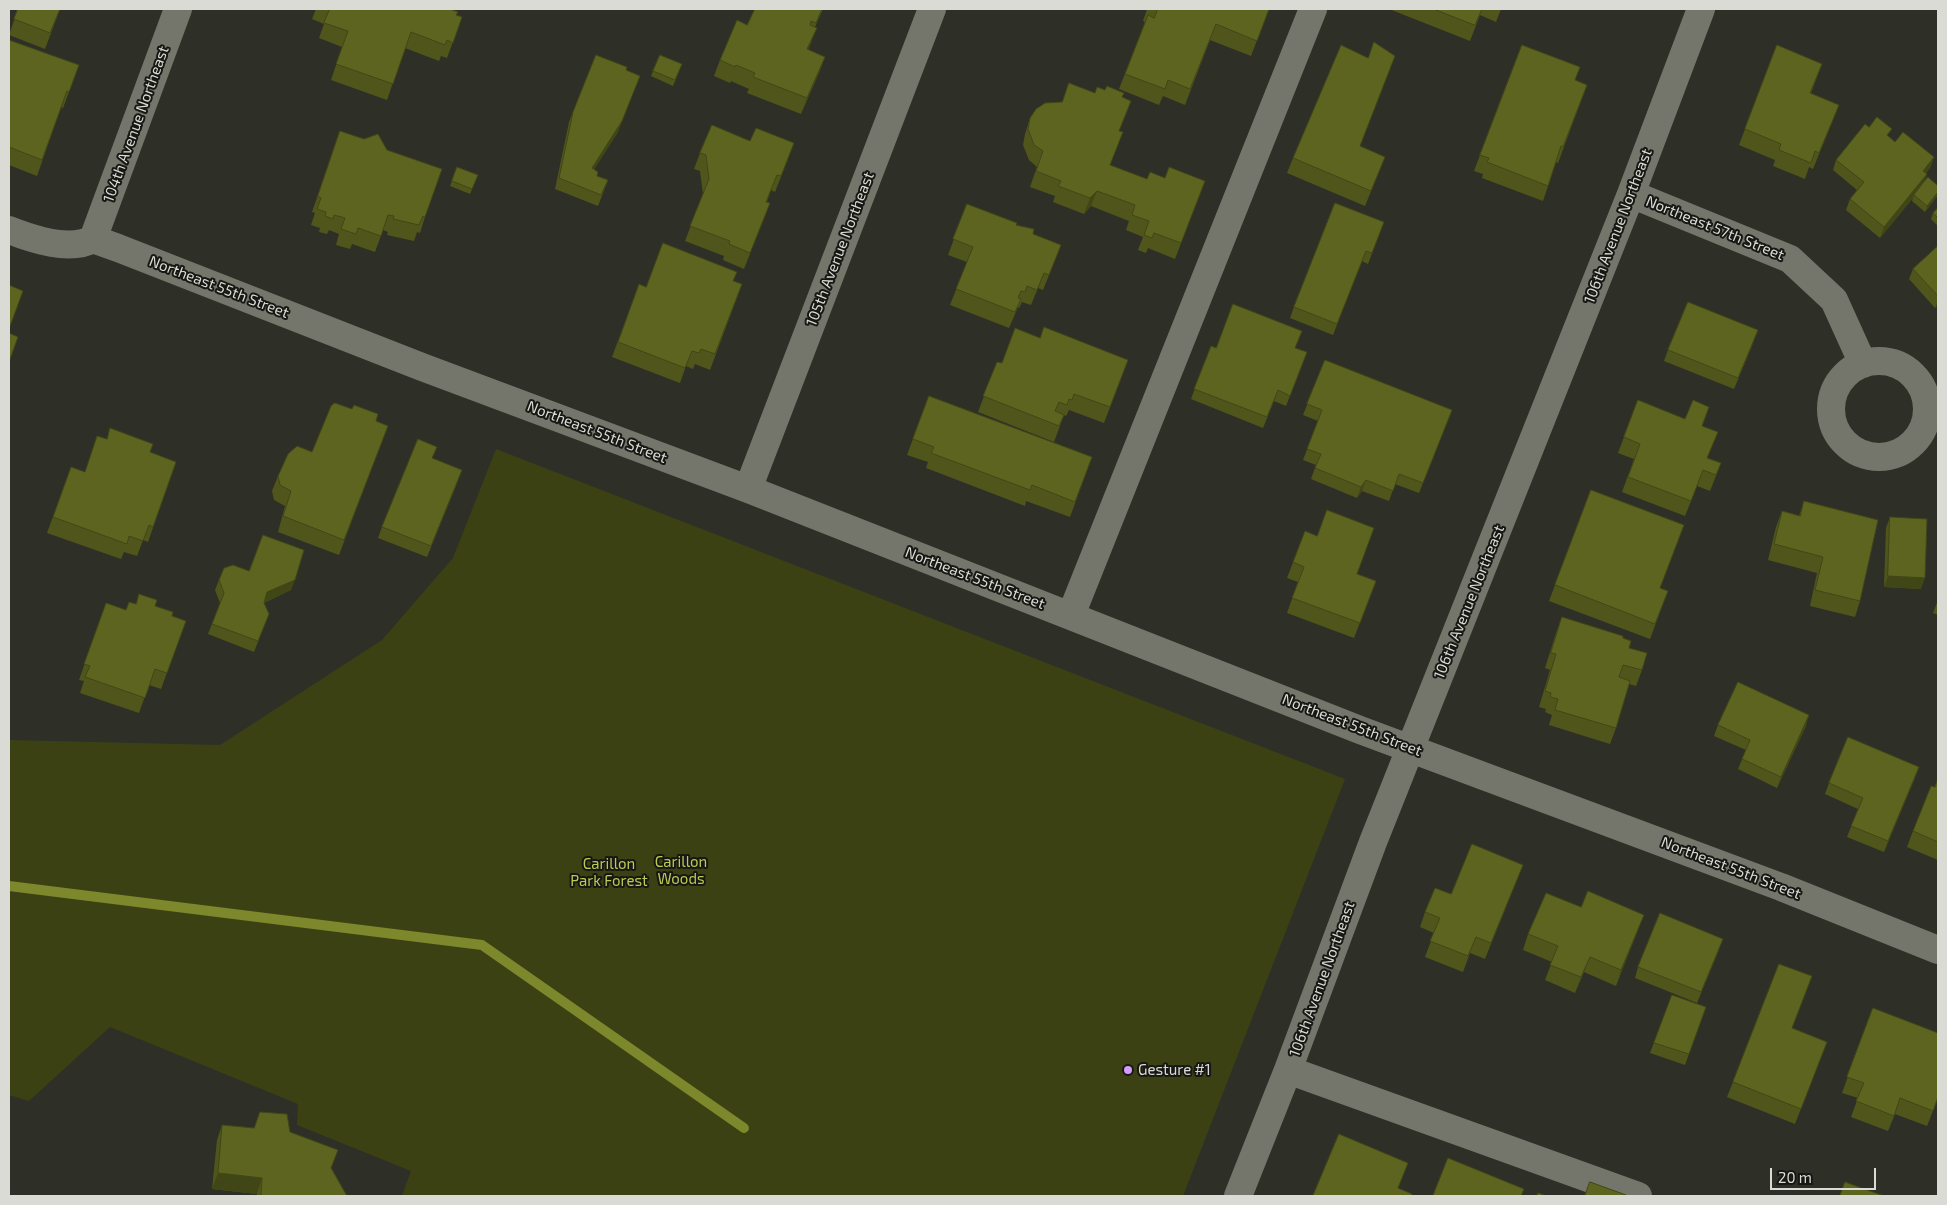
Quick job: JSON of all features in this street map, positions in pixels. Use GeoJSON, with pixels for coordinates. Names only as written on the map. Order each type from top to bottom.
{"type":"FeatureCollection","features":[{"type":"Feature","properties":{"kind":"street","name":"104th Avenue Northeast"},"geometry":{"type":"LineString","coordinates":[[93,239],[178,9]]}},
{"type":"Feature","properties":{"kind":"street","name":"105th Avenue Northeast"},"geometry":{"type":"LineString","coordinates":[[748,489],[932,9]]}},
{"type":"Feature","properties":{"kind":"street"},"geometry":{"type":"LineString","coordinates":[[1071,615],[1313,9]]}},
{"type":"Feature","properties":{"kind":"street","name":"106th Avenue Northeast"},"geometry":{"type":"LineString","coordinates":[[1238,1196],[1288,1070],[1372,842],[1631,194],[1702,9]]}},
{"type":"Feature","properties":{"kind":"street","name":"Northeast 57th Street"},"geometry":{"type":"LineString","coordinates":[[1631,194],[1790,259],[1834,300],[1864,364]]}},
{"type":"Feature","properties":{"kind":"street"},"geometry":{"type":"LineString","coordinates":[[9,230],[37,241],[83,244],[93,239]]}},
{"type":"Feature","properties":{"kind":"street","name":"Northeast 55th Street"},"geometry":{"type":"LineString","coordinates":[[93,239],[406,361],[748,489],[1351,727],[1781,887],[1938,950]]}},
{"type":"Feature","properties":{"kind":"street"},"geometry":{"type":"LineString","coordinates":[[1288,1070],[1638,1196]]}},
{"type":"Feature","properties":{"kind":"green space","name":"Carillon Woods"},"geometry":{"type":"Polygon","coordinates":[[[496,449],[1345,779],[1183,1196],[402,1196],[411,1171],[297,1125],[298,1104],[110,1027],[29,1101],[9,1095],[9,740],[220,745],[382,640],[453,558],[496,449]]]}},
{"type":"Feature","properties":{"kind":"building"},"geometry":{"type":"Polygon","coordinates":[[[18,9],[60,9],[50,33],[14,19],[18,9]]]}},
{"type":"Feature","properties":{"kind":"building"},"geometry":{"type":"Polygon","coordinates":[[[330,9],[450,9],[458,12],[456,15],[462,17],[453,43],[447,40],[445,45],[411,32],[393,84],[336,64],[348,31],[324,23],[330,9]]]}},
{"type":"Feature","properties":{"kind":"building"},"geometry":{"type":"Polygon","coordinates":[[[755,9],[822,9],[816,23],[811,21],[810,25],[817,28],[807,49],[825,57],[807,98],[753,77],[755,73],[720,60],[737,20],[747,25],[755,9]]]}},
{"type":"Feature","properties":{"kind":"building"},"geometry":{"type":"Polygon","coordinates":[[[1158,9],[1269,9],[1257,41],[1216,24],[1190,89],[1168,80],[1165,89],[1125,74],[1148,15],[1154,18],[1158,9]]]}},
{"type":"Feature","properties":{"kind":"building"},"geometry":{"type":"Polygon","coordinates":[[[1434,9],[1482,9],[1475,25],[1434,9]]]}},
{"type":"Feature","properties":{"kind":"building"},"geometry":{"type":"Polygon","coordinates":[[[9,40],[79,65],[69,92],[67,91],[42,160],[9,147],[9,40]]]}},
{"type":"Feature","properties":{"kind":"building"},"geometry":{"type":"Polygon","coordinates":[[[1374,42],[1395,56],[1360,146],[1385,157],[1371,191],[1293,158],[1341,45],[1368,58],[1374,42]]]}},
{"type":"Feature","properties":{"kind":"building"},"geometry":{"type":"Polygon","coordinates":[[[1522,45],[1580,67],[1575,80],[1587,85],[1563,147],[1561,146],[1548,186],[1487,162],[1489,158],[1480,155],[1522,45]]]}},
{"type":"Feature","properties":{"kind":"building"},"geometry":{"type":"Polygon","coordinates":[[[1777,45],[1822,64],[1810,93],[1839,105],[1819,153],[1815,151],[1811,163],[1779,150],[1781,144],[1745,129],[1777,45]]]}},
{"type":"Feature","properties":{"kind":"building"},"geometry":{"type":"Polygon","coordinates":[[[596,55],[627,67],[626,70],[640,76],[622,121],[592,168],[598,172],[597,176],[608,180],[601,195],[559,178],[573,112],[596,55]]]}},
{"type":"Feature","properties":{"kind":"building"},"geometry":{"type":"Polygon","coordinates":[[[660,55],[682,64],[675,80],[653,71],[660,55]]]}},
{"type":"Feature","properties":{"kind":"building"},"geometry":{"type":"Polygon","coordinates":[[[1069,83],[1095,93],[1097,87],[1105,90],[1107,86],[1124,93],[1122,97],[1131,101],[1119,131],[1123,132],[1110,165],[1147,179],[1150,172],[1165,178],[1169,167],[1205,181],[1181,243],[1154,233],[1152,238],[1144,235],[1149,221],[1132,215],[1135,205],[1097,191],[1090,198],[1058,186],[1061,181],[1036,171],[1043,151],[1034,145],[1028,129],[1030,118],[1036,109],[1045,103],[1062,102],[1069,83]]]}},
{"type":"Feature","properties":{"kind":"building"},"geometry":{"type":"Polygon","coordinates":[[[1877,117],[1892,129],[1887,135],[1895,142],[1903,132],[1934,157],[1923,171],[1927,174],[1884,227],[1850,199],[1864,182],[1836,160],[1865,124],[1869,127],[1877,117]]]}},
{"type":"Feature","properties":{"kind":"building"},"geometry":{"type":"Polygon","coordinates":[[[712,125],[750,141],[756,128],[794,143],[781,176],[777,175],[766,202],[770,203],[750,253],[729,244],[730,241],[690,226],[709,179],[706,155],[700,153],[712,125]]]}},
{"type":"Feature","properties":{"kind":"building"},"geometry":{"type":"Polygon","coordinates":[[[340,131],[364,139],[378,134],[387,150],[442,169],[425,217],[423,216],[419,225],[393,219],[394,216],[388,215],[381,236],[358,228],[356,234],[341,229],[345,218],[334,215],[333,219],[325,216],[326,212],[317,209],[321,198],[318,196],[340,131]]]}},
{"type":"Feature","properties":{"kind":"building"},"geometry":{"type":"Polygon","coordinates":[[[457,167],[478,175],[472,189],[452,181],[457,167]]]}},
{"type":"Feature","properties":{"kind":"building"},"geometry":{"type":"Polygon","coordinates":[[[1928,177],[1938,186],[1938,192],[1927,206],[1914,195],[1928,177]]]}},
{"type":"Feature","properties":{"kind":"building"},"geometry":{"type":"Polygon","coordinates":[[[1335,203],[1384,222],[1372,253],[1366,251],[1337,324],[1294,307],[1335,203]]]}},
{"type":"Feature","properties":{"kind":"building"},"geometry":{"type":"Polygon","coordinates":[[[967,204],[1017,223],[1016,225],[1034,229],[1033,234],[1061,245],[1049,275],[1044,273],[1037,290],[1027,286],[1025,292],[1021,291],[1018,298],[1021,299],[1015,312],[956,289],[973,247],[953,239],[967,204]]]}},
{"type":"Feature","properties":{"kind":"building"},"geometry":{"type":"Polygon","coordinates":[[[1938,208],[1938,218],[1933,213],[1938,208]]]}},
{"type":"Feature","properties":{"kind":"building"},"geometry":{"type":"Polygon","coordinates":[[[663,243],[737,272],[733,281],[742,284],[715,354],[701,349],[699,353],[692,351],[685,368],[618,342],[639,284],[646,287],[663,243]]]}},
{"type":"Feature","properties":{"kind":"building"},"geometry":{"type":"Polygon","coordinates":[[[1938,246],[1938,296],[1913,269],[1938,246]]]}},
{"type":"Feature","properties":{"kind":"building"},"geometry":{"type":"Polygon","coordinates":[[[9,285],[23,291],[9,329],[9,285]]]}},
{"type":"Feature","properties":{"kind":"building"},"geometry":{"type":"Polygon","coordinates":[[[1688,302],[1758,330],[1738,378],[1668,350],[1688,302]]]}},
{"type":"Feature","properties":{"kind":"building"},"geometry":{"type":"Polygon","coordinates":[[[1233,304],[1302,331],[1295,348],[1307,352],[1290,396],[1278,390],[1267,417],[1194,389],[1211,346],[1216,348],[1233,304]]]}},
{"type":"Feature","properties":{"kind":"building"},"geometry":{"type":"Polygon","coordinates":[[[1044,327],[1128,360],[1110,407],[1074,394],[1072,400],[1069,399],[1067,405],[1059,402],[1055,411],[1064,415],[1059,426],[983,396],[997,362],[1002,363],[1015,328],[1040,338],[1044,327]]]}},
{"type":"Feature","properties":{"kind":"building"},"geometry":{"type":"Polygon","coordinates":[[[9,333],[18,337],[9,362],[9,333]]]}},
{"type":"Feature","properties":{"kind":"building"},"geometry":{"type":"Polygon","coordinates":[[[1325,360],[1452,410],[1423,483],[1399,474],[1393,491],[1366,480],[1361,487],[1315,468],[1321,454],[1307,449],[1322,410],[1307,404],[1325,360]]]}},
{"type":"Feature","properties":{"kind":"building"},"geometry":{"type":"Polygon","coordinates":[[[929,396],[1092,457],[1075,502],[1032,485],[1030,490],[931,453],[934,447],[913,439],[929,396]]]}},
{"type":"Feature","properties":{"kind":"building"},"geometry":{"type":"Polygon","coordinates":[[[1638,400],[1685,419],[1693,400],[1709,407],[1702,426],[1718,432],[1707,458],[1721,463],[1716,475],[1703,470],[1691,501],[1628,477],[1640,444],[1624,437],[1638,400]]]}},
{"type":"Feature","properties":{"kind":"building"},"geometry":{"type":"Polygon","coordinates":[[[335,403],[352,409],[354,405],[378,414],[376,421],[388,426],[344,540],[283,516],[291,491],[280,485],[278,476],[288,454],[297,446],[312,452],[331,406],[335,403]]]}},
{"type":"Feature","properties":{"kind":"building"},"geometry":{"type":"Polygon","coordinates":[[[110,428],[153,444],[150,452],[176,462],[153,527],[149,525],[143,541],[129,536],[127,544],[53,517],[71,467],[85,472],[97,436],[107,439],[110,428]]]}},
{"type":"Feature","properties":{"kind":"building"},"geometry":{"type":"Polygon","coordinates":[[[418,439],[437,447],[432,458],[462,470],[431,546],[382,527],[418,439]]]}},
{"type":"Feature","properties":{"kind":"building"},"geometry":{"type":"Polygon","coordinates":[[[1591,490],[1684,525],[1660,588],[1668,591],[1655,624],[1555,585],[1591,490]]]}},
{"type":"Feature","properties":{"kind":"building"},"geometry":{"type":"Polygon","coordinates":[[[1804,501],[1878,520],[1860,601],[1815,590],[1823,557],[1774,544],[1782,511],[1800,516],[1804,501]]]}},
{"type":"Feature","properties":{"kind":"building"},"geometry":{"type":"Polygon","coordinates":[[[1327,510],[1374,528],[1357,574],[1376,581],[1360,623],[1292,598],[1304,567],[1293,562],[1305,531],[1317,536],[1327,510]]]}},
{"type":"Feature","properties":{"kind":"building"},"geometry":{"type":"Polygon","coordinates":[[[1890,517],[1927,519],[1925,578],[1888,576],[1890,517]]]}},
{"type":"Feature","properties":{"kind":"building"},"geometry":{"type":"Polygon","coordinates":[[[263,535],[304,550],[295,580],[267,592],[264,603],[269,614],[258,641],[212,624],[224,593],[219,580],[224,568],[233,565],[249,571],[263,535]]]}},
{"type":"Feature","properties":{"kind":"building"},"geometry":{"type":"Polygon","coordinates":[[[139,594],[157,600],[155,606],[173,612],[172,616],[186,621],[167,673],[155,669],[145,698],[85,677],[90,666],[84,664],[106,603],[126,610],[129,602],[136,604],[139,594]]]}},
{"type":"Feature","properties":{"kind":"building"},"geometry":{"type":"Polygon","coordinates":[[[1562,617],[1623,636],[1623,638],[1631,641],[1629,648],[1647,653],[1642,670],[1623,665],[1619,677],[1630,681],[1616,728],[1555,710],[1558,699],[1550,697],[1551,693],[1545,691],[1556,654],[1551,653],[1562,617]]]}},
{"type":"Feature","properties":{"kind":"building"},"geometry":{"type":"Polygon","coordinates":[[[1738,682],[1809,715],[1781,777],[1742,759],[1750,740],[1718,725],[1738,682]]]}},
{"type":"Feature","properties":{"kind":"building"},"geometry":{"type":"Polygon","coordinates":[[[1848,737],[1919,767],[1888,841],[1851,826],[1863,798],[1829,783],[1848,737]]]}},
{"type":"Feature","properties":{"kind":"building"},"geometry":{"type":"Polygon","coordinates":[[[1938,778],[1938,842],[1913,831],[1931,786],[1935,787],[1938,778]]]}},
{"type":"Feature","properties":{"kind":"building"},"geometry":{"type":"Polygon","coordinates":[[[1472,844],[1523,865],[1491,943],[1476,937],[1468,956],[1430,941],[1440,918],[1425,912],[1435,888],[1451,894],[1472,844]]]}},
{"type":"Feature","properties":{"kind":"building"},"geometry":{"type":"Polygon","coordinates":[[[1588,891],[1644,915],[1621,970],[1590,957],[1581,977],[1550,965],[1558,946],[1528,934],[1546,893],[1581,907],[1588,891]]]}},
{"type":"Feature","properties":{"kind":"building"},"geometry":{"type":"Polygon","coordinates":[[[1660,913],[1723,939],[1701,992],[1638,967],[1660,913]]]}},
{"type":"Feature","properties":{"kind":"building"},"geometry":{"type":"Polygon","coordinates":[[[1779,964],[1812,976],[1792,1028],[1827,1042],[1801,1109],[1733,1082],[1779,964]]]}},
{"type":"Feature","properties":{"kind":"building"},"geometry":{"type":"Polygon","coordinates":[[[1672,995],[1706,1007],[1689,1054],[1654,1043],[1672,995]]]}},
{"type":"Feature","properties":{"kind":"building"},"geometry":{"type":"Polygon","coordinates":[[[1873,1008],[1938,1033],[1938,1097],[1933,1111],[1900,1098],[1894,1116],[1856,1101],[1864,1083],[1847,1077],[1873,1008]]]}},
{"type":"Feature","properties":{"kind":"building"},"geometry":{"type":"Polygon","coordinates":[[[260,1112],[287,1114],[290,1132],[338,1150],[331,1168],[347,1196],[261,1196],[262,1178],[218,1173],[222,1125],[254,1128],[260,1112]]]}},
{"type":"Feature","properties":{"kind":"building"},"geometry":{"type":"Polygon","coordinates":[[[1339,1134],[1408,1163],[1398,1188],[1412,1194],[1411,1196],[1313,1196],[1339,1134]]]}},
{"type":"Feature","properties":{"kind":"building"},"geometry":{"type":"Polygon","coordinates":[[[1448,1158],[1524,1189],[1521,1196],[1433,1196],[1448,1158]]]}},
{"type":"Feature","properties":{"kind":"building"},"geometry":{"type":"Polygon","coordinates":[[[1590,1182],[1626,1195],[1626,1196],[1585,1196],[1590,1182]]]}},
{"type":"Feature","properties":{"kind":"building"},"geometry":{"type":"Polygon","coordinates":[[[1845,1182],[1884,1196],[1840,1196],[1845,1182]]]}},
{"type":"Feature","properties":{"kind":"waterway"},"geometry":{"type":"LineString","coordinates":[[9,886],[482,945],[744,1128]]}},
{"type":"Feature","properties":{"kind":"place","name":"Gesture #1"},"geometry":{"type":"Point","coordinates":[1128,1070]}},
{"type":"Feature","properties":{"kind":"park label","name":"Carillon Park Forest"},"geometry":{"type":"Point","coordinates":[609,872]}}]}
